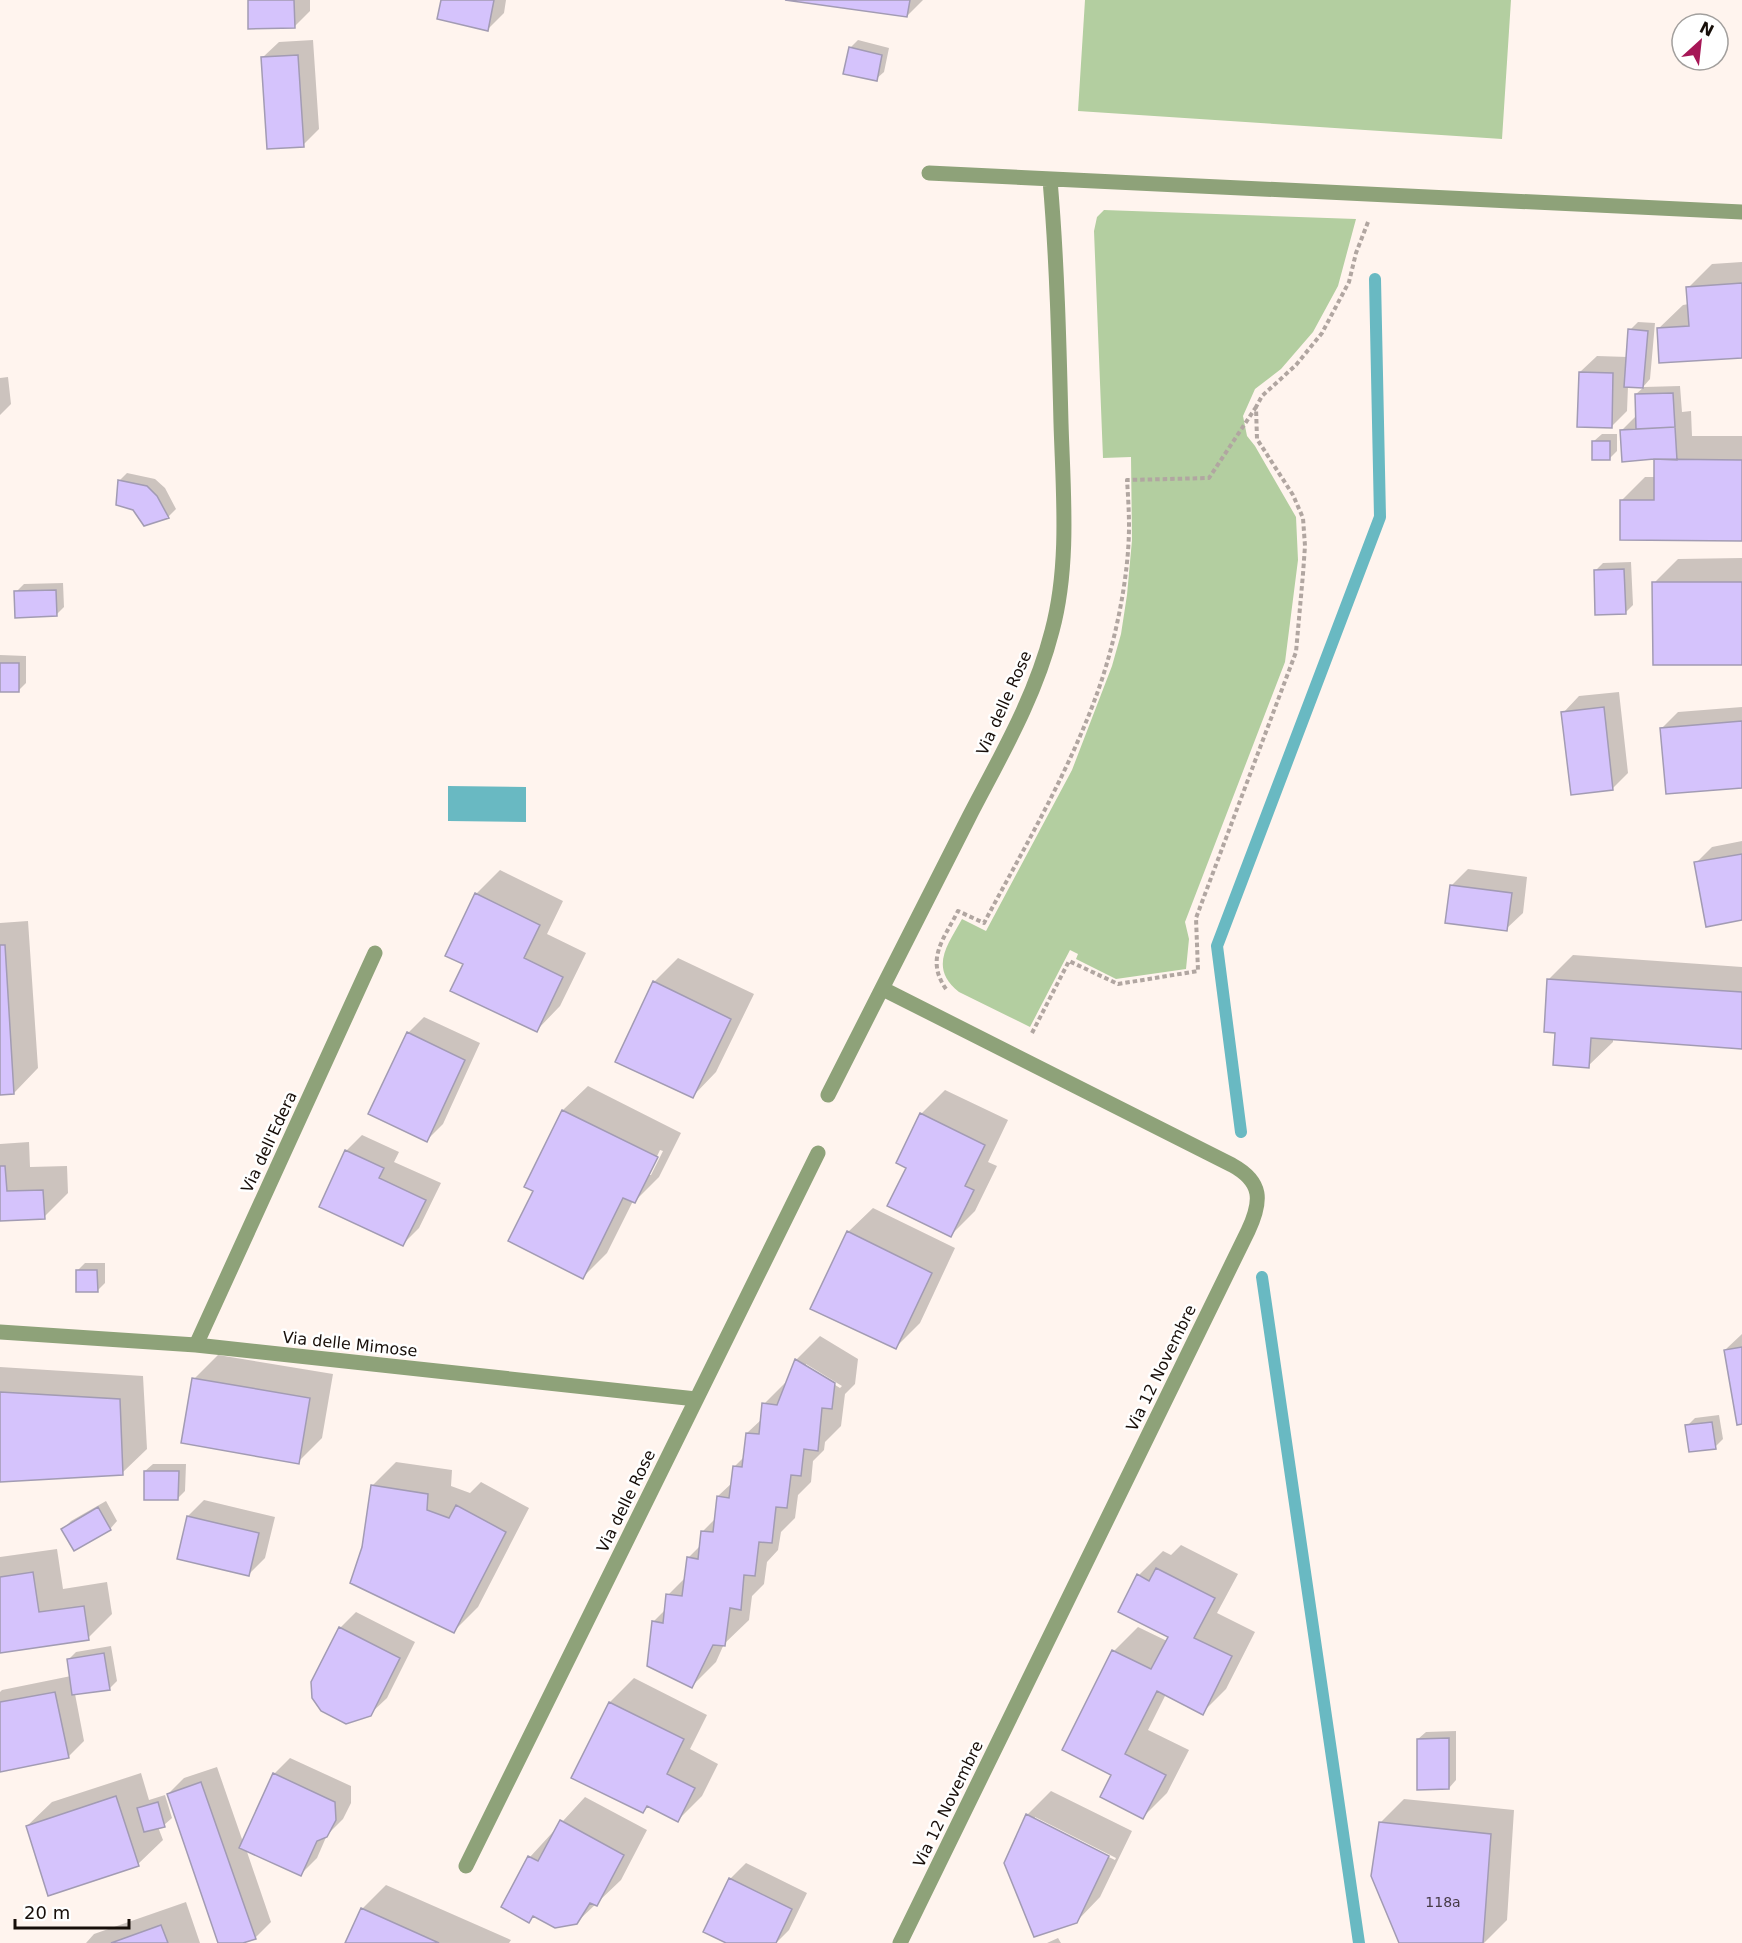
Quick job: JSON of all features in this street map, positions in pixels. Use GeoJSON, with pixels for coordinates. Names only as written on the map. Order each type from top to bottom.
{"type":"FeatureCollection","features":[{"type":"Feature","properties":{"kind":"street"},"geometry":{"type":"LineString","coordinates":[[929,173],[1742,212]]}},
{"type":"Feature","properties":{"kind":"street","name":"Via delle Rose"},"geometry":{"type":"LineString","coordinates":[[828,1095],[1026,705],[1042,666],[1053,630],[1063,566],[1063,512],[1056,258],[1050,180]]}},
{"type":"Feature","properties":{"kind":"street","name":"Via dell'Edera"},"geometry":{"type":"LineString","coordinates":[[196,1345],[375,953]]}},
{"type":"Feature","properties":{"kind":"street","name":"Via 12 Novembre"},"geometry":{"type":"LineString","coordinates":[[883,988],[1238,1168],[1253,1181],[1258,1196],[1256,1212],[1243,1242],[900,1943]]}},
{"type":"Feature","properties":{"kind":"street","name":"Via delle Rose"},"geometry":{"type":"LineString","coordinates":[[466,1866],[818,1153]]}},
{"type":"Feature","properties":{"kind":"street","name":"Via delle Mimose"},"geometry":{"type":"LineString","coordinates":[[0,1332],[196,1345],[696,1400]]}},
{"type":"Feature","properties":{"kind":"path"},"geometry":{"type":"LineString","coordinates":[[952,994],[945,988],[938,975],[935,961],[940,946],[958,911],[984,923],[1060,779],[1096,698],[1115,633],[1121,598],[1129,528],[1127,480],[1209,478],[1263,396],[1303,357],[1322,333],[1349,282],[1356,253],[1377,195]]}},
{"type":"Feature","properties":{"kind":"path"},"geometry":{"type":"LineString","coordinates":[[1023,1029],[1033,1034],[1069,961],[1118,984],[1198,971],[1196,918],[1296,652],[1304,574],[1303,518],[1293,495],[1257,439],[1256,407]]}},
{"type":"Feature","properties":{"kind":"green space"},"geometry":{"type":"Polygon","coordinates":[[[1085,0],[1511,0],[1502,139],[1078,111],[1085,0]]]}},
{"type":"Feature","properties":{"kind":"green space"},"geometry":{"type":"Polygon","coordinates":[[[1104,210],[1356,219],[1338,286],[1313,332],[1281,369],[1255,389],[1243,416],[1247,436],[1296,517],[1298,560],[1285,662],[1185,922],[1189,939],[1186,969],[1116,979],[1076,959],[1078,954],[1070,950],[1030,1027],[959,992],[950,983],[943,965],[951,938],[962,919],[986,931],[1072,770],[1112,666],[1121,634],[1132,540],[1131,457],[1103,458],[1094,231],[1097,217],[1104,210]]]}},
{"type":"Feature","properties":{"kind":"water"},"geometry":{"type":"Polygon","coordinates":[[[448,786],[526,787],[526,822],[448,821],[448,786]]]}},
{"type":"Feature","properties":{"kind":"building"},"geometry":{"type":"Polygon","coordinates":[[[248,0],[294,0],[295,28],[248,29],[248,0]]]}},
{"type":"Feature","properties":{"kind":"building"},"geometry":{"type":"Polygon","coordinates":[[[441,0],[494,0],[488,31],[437,19],[441,0]]]}},
{"type":"Feature","properties":{"kind":"building"},"geometry":{"type":"Polygon","coordinates":[[[785,0],[910,0],[907,17],[785,0]]]}},
{"type":"Feature","properties":{"kind":"building"},"geometry":{"type":"Polygon","coordinates":[[[849,47],[882,55],[877,81],[843,74],[849,47]]]}},
{"type":"Feature","properties":{"kind":"building"},"geometry":{"type":"Polygon","coordinates":[[[298,55],[304,147],[267,149],[261,57],[298,55]]]}},
{"type":"Feature","properties":{"kind":"building"},"geometry":{"type":"Polygon","coordinates":[[[1742,283],[1742,358],[1659,363],[1657,328],[1689,326],[1686,287],[1742,283]]]}},
{"type":"Feature","properties":{"kind":"building"},"geometry":{"type":"Polygon","coordinates":[[[1628,329],[1648,331],[1643,388],[1624,387],[1628,329]]]}},
{"type":"Feature","properties":{"kind":"building"},"geometry":{"type":"Polygon","coordinates":[[[1579,372],[1613,373],[1612,428],[1577,427],[1579,372]]]}},
{"type":"Feature","properties":{"kind":"building"},"geometry":{"type":"Polygon","coordinates":[[[1673,393],[1675,427],[1636,429],[1635,394],[1673,393]]]}},
{"type":"Feature","properties":{"kind":"building"},"geometry":{"type":"Polygon","coordinates":[[[1675,427],[1677,460],[1654,459],[1622,462],[1620,430],[1675,427]]]}},
{"type":"Feature","properties":{"kind":"building"},"geometry":{"type":"Polygon","coordinates":[[[1592,441],[1610,441],[1610,460],[1592,460],[1592,441]]]}},
{"type":"Feature","properties":{"kind":"building"},"geometry":{"type":"Polygon","coordinates":[[[1654,459],[1742,460],[1742,541],[1620,540],[1620,500],[1654,500],[1654,459]]]}},
{"type":"Feature","properties":{"kind":"building"},"geometry":{"type":"Polygon","coordinates":[[[118,480],[147,486],[157,496],[169,518],[144,526],[133,510],[116,505],[118,480]]]}},
{"type":"Feature","properties":{"kind":"building"},"geometry":{"type":"Polygon","coordinates":[[[1624,569],[1626,614],[1595,615],[1594,570],[1624,569]]]}},
{"type":"Feature","properties":{"kind":"building"},"geometry":{"type":"Polygon","coordinates":[[[1652,582],[1742,582],[1742,665],[1653,665],[1652,582]]]}},
{"type":"Feature","properties":{"kind":"building"},"geometry":{"type":"Polygon","coordinates":[[[56,590],[57,616],[15,618],[14,591],[56,590]]]}},
{"type":"Feature","properties":{"kind":"building"},"geometry":{"type":"Polygon","coordinates":[[[0,663],[19,663],[19,692],[0,692],[0,663]]]}},
{"type":"Feature","properties":{"kind":"building"},"geometry":{"type":"Polygon","coordinates":[[[1604,707],[1613,790],[1571,795],[1561,712],[1604,707]]]}},
{"type":"Feature","properties":{"kind":"building"},"geometry":{"type":"Polygon","coordinates":[[[1742,721],[1742,788],[1666,794],[1660,728],[1742,721]]]}},
{"type":"Feature","properties":{"kind":"building"},"geometry":{"type":"Polygon","coordinates":[[[1742,854],[1742,920],[1706,927],[1694,862],[1742,854]]]}},
{"type":"Feature","properties":{"kind":"building"},"geometry":{"type":"Polygon","coordinates":[[[1450,885],[1512,893],[1507,931],[1445,923],[1450,885]]]}},
{"type":"Feature","properties":{"kind":"building"},"geometry":{"type":"Polygon","coordinates":[[[475,893],[540,925],[524,958],[563,977],[537,1032],[450,991],[463,964],[445,956],[475,893]]]}},
{"type":"Feature","properties":{"kind":"building"},"geometry":{"type":"Polygon","coordinates":[[[0,945],[5,945],[14,1094],[0,1095],[0,945]]]}},
{"type":"Feature","properties":{"kind":"building"},"geometry":{"type":"Polygon","coordinates":[[[1547,979],[1742,992],[1742,1049],[1591,1038],[1589,1068],[1553,1065],[1555,1033],[1544,1032],[1547,979]]]}},
{"type":"Feature","properties":{"kind":"building"},"geometry":{"type":"Polygon","coordinates":[[[653,981],[731,1019],[693,1098],[615,1062],[653,981]]]}},
{"type":"Feature","properties":{"kind":"building"},"geometry":{"type":"Polygon","coordinates":[[[407,1032],[465,1060],[427,1142],[368,1114],[407,1032]]]}},
{"type":"Feature","properties":{"kind":"building"},"geometry":{"type":"Polygon","coordinates":[[[562,1110],[658,1157],[635,1203],[623,1198],[583,1279],[508,1241],[533,1191],[524,1187],[562,1110]]]}},
{"type":"Feature","properties":{"kind":"building"},"geometry":{"type":"Polygon","coordinates":[[[920,1113],[985,1145],[965,1186],[974,1190],[951,1237],[887,1206],[906,1168],[896,1163],[920,1113]]]}},
{"type":"Feature","properties":{"kind":"building"},"geometry":{"type":"Polygon","coordinates":[[[345,1150],[384,1168],[379,1178],[426,1200],[403,1246],[319,1207],[345,1150]]]}},
{"type":"Feature","properties":{"kind":"building"},"geometry":{"type":"Polygon","coordinates":[[[0,1166],[5,1166],[7,1191],[43,1190],[45,1219],[0,1221],[0,1166]]]}},
{"type":"Feature","properties":{"kind":"building"},"geometry":{"type":"Polygon","coordinates":[[[847,1231],[932,1273],[896,1349],[810,1309],[847,1231]]]}},
{"type":"Feature","properties":{"kind":"building"},"geometry":{"type":"Polygon","coordinates":[[[76,1270],[97,1270],[98,1292],[76,1292],[76,1270]]]}},
{"type":"Feature","properties":{"kind":"building"},"geometry":{"type":"Polygon","coordinates":[[[1742,1347],[1742,1424],[1737,1425],[1724,1350],[1742,1347]]]}},
{"type":"Feature","properties":{"kind":"building"},"geometry":{"type":"Polygon","coordinates":[[[795,1359],[835,1383],[832,1409],[822,1408],[818,1451],[804,1449],[801,1476],[791,1475],[787,1508],[776,1507],[772,1543],[759,1542],[755,1576],[744,1575],[741,1610],[730,1608],[725,1646],[713,1645],[692,1688],[647,1666],[652,1621],[663,1623],[666,1594],[682,1596],[687,1557],[698,1559],[701,1531],[713,1532],[717,1496],[729,1498],[733,1466],[742,1467],[746,1433],[759,1434],[762,1403],[777,1405],[795,1359]]]}},
{"type":"Feature","properties":{"kind":"building"},"geometry":{"type":"Polygon","coordinates":[[[192,1378],[310,1398],[299,1464],[181,1443],[192,1378]]]}},
{"type":"Feature","properties":{"kind":"building"},"geometry":{"type":"Polygon","coordinates":[[[0,1392],[120,1399],[123,1475],[0,1482],[0,1392]]]}},
{"type":"Feature","properties":{"kind":"building"},"geometry":{"type":"Polygon","coordinates":[[[1712,1422],[1716,1449],[1689,1452],[1685,1425],[1712,1422]]]}},
{"type":"Feature","properties":{"kind":"building"},"geometry":{"type":"Polygon","coordinates":[[[144,1471],[179,1471],[178,1500],[144,1500],[144,1471]]]}},
{"type":"Feature","properties":{"kind":"building"},"geometry":{"type":"Polygon","coordinates":[[[371,1485],[428,1494],[427,1510],[449,1518],[456,1505],[506,1532],[454,1633],[350,1583],[362,1547],[371,1485]]]}},
{"type":"Feature","properties":{"kind":"building"},"geometry":{"type":"Polygon","coordinates":[[[98,1507],[111,1530],[74,1551],[61,1529],[98,1507]]]}},
{"type":"Feature","properties":{"kind":"building"},"geometry":{"type":"Polygon","coordinates":[[[187,1516],[259,1533],[249,1576],[177,1559],[187,1516]]]}},
{"type":"Feature","properties":{"kind":"building"},"geometry":{"type":"Polygon","coordinates":[[[1156,1568],[1215,1598],[1194,1638],[1232,1656],[1203,1715],[1157,1691],[1125,1754],[1166,1775],[1143,1819],[1100,1797],[1111,1775],[1062,1750],[1112,1650],[1151,1669],[1168,1637],[1118,1612],[1137,1574],[1149,1581],[1156,1568]]]}},
{"type":"Feature","properties":{"kind":"building"},"geometry":{"type":"Polygon","coordinates":[[[33,1572],[39,1612],[84,1606],[89,1640],[0,1653],[0,1577],[33,1572]]]}},
{"type":"Feature","properties":{"kind":"building"},"geometry":{"type":"Polygon","coordinates":[[[339,1627],[400,1658],[371,1716],[346,1724],[321,1711],[312,1698],[311,1682],[339,1627]]]}},
{"type":"Feature","properties":{"kind":"building"},"geometry":{"type":"Polygon","coordinates":[[[104,1653],[110,1690],[72,1695],[67,1659],[104,1653]]]}},
{"type":"Feature","properties":{"kind":"building"},"geometry":{"type":"Polygon","coordinates":[[[55,1692],[69,1758],[0,1772],[0,1702],[55,1692]]]}},
{"type":"Feature","properties":{"kind":"building"},"geometry":{"type":"Polygon","coordinates":[[[609,1702],[684,1739],[667,1774],[695,1788],[678,1822],[647,1806],[643,1813],[571,1778],[609,1702]]]}},
{"type":"Feature","properties":{"kind":"building"},"geometry":{"type":"Polygon","coordinates":[[[1449,1738],[1449,1789],[1417,1790],[1417,1739],[1449,1738]]]}},
{"type":"Feature","properties":{"kind":"building"},"geometry":{"type":"Polygon","coordinates":[[[273,1773],[335,1802],[336,1820],[327,1837],[317,1841],[301,1876],[239,1848],[273,1773]]]}},
{"type":"Feature","properties":{"kind":"building"},"geometry":{"type":"Polygon","coordinates":[[[201,1782],[256,1939],[243,1943],[218,1943],[167,1794],[201,1782]]]}},
{"type":"Feature","properties":{"kind":"building"},"geometry":{"type":"Polygon","coordinates":[[[116,1796],[139,1866],[48,1896],[26,1826],[116,1796]]]}},
{"type":"Feature","properties":{"kind":"building"},"geometry":{"type":"Polygon","coordinates":[[[158,1802],[165,1827],[144,1832],[137,1808],[158,1802]]]}},
{"type":"Feature","properties":{"kind":"building"},"geometry":{"type":"Polygon","coordinates":[[[1026,1814],[1109,1856],[1077,1923],[1034,1937],[1004,1863],[1026,1814]]]}},
{"type":"Feature","properties":{"kind":"building"},"geometry":{"type":"Polygon","coordinates":[[[560,1820],[624,1855],[597,1906],[590,1903],[577,1924],[555,1928],[533,1916],[529,1923],[501,1907],[528,1856],[538,1861],[560,1820]]]}},
{"type":"Feature","properties":{"kind":"building"},"geometry":{"type":"Polygon","coordinates":[[[1379,1822],[1491,1834],[1483,1943],[1399,1943],[1371,1876],[1379,1822]]]}},
{"type":"Feature","properties":{"kind":"building"},"geometry":{"type":"Polygon","coordinates":[[[729,1878],[792,1909],[776,1943],[726,1943],[703,1932],[729,1878]]]}},
{"type":"Feature","properties":{"kind":"building"},"geometry":{"type":"Polygon","coordinates":[[[361,1908],[439,1943],[345,1943],[361,1908]]]}},
{"type":"Feature","properties":{"kind":"building"},"geometry":{"type":"Polygon","coordinates":[[[161,1925],[168,1943],[111,1943],[161,1925]]]}},
{"type":"Feature","properties":{"kind":"waterway"},"geometry":{"type":"LineString","coordinates":[[1241,1132],[1217,946],[1380,517],[1375,279]]}},
{"type":"Feature","properties":{"kind":"waterway"},"geometry":{"type":"LineString","coordinates":[[1262,1277],[1359,1943]]}}]}
